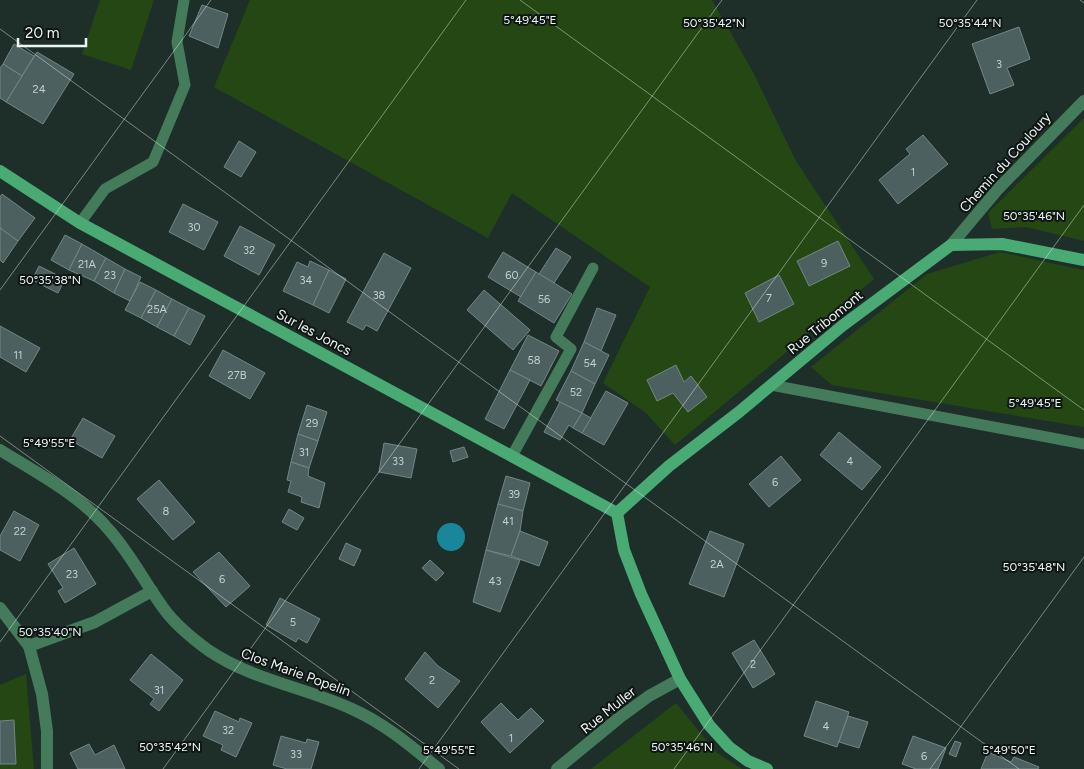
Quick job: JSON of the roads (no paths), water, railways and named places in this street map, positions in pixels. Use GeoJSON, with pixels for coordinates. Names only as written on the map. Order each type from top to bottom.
{"type":"FeatureCollection","features":[{"type":"Feature","properties":{"kind":"street","name":"Chemin du Couloury"},"geometry":{"type":"LineString","coordinates":[[951,245],[998,189],[1084,101]]}},
{"type":"Feature","properties":{"kind":"street","name":"Sur les Joncs"},"geometry":{"type":"LineString","coordinates":[[0,171],[80,223],[617,513]]}},
{"type":"Feature","properties":{"kind":"street"},"geometry":{"type":"LineString","coordinates":[[951,245],[1002,244],[1084,260]]}},
{"type":"Feature","properties":{"kind":"street","name":"Rue Tribomont"},"geometry":{"type":"LineString","coordinates":[[617,513],[669,466],[739,412],[842,326],[951,245]]}},
{"type":"Feature","properties":{"kind":"street","name":"Clos Marie Popelin"},"geometry":{"type":"LineString","coordinates":[[0,450],[70,493],[91,511],[127,552],[165,610],[192,638],[234,666],[352,709],[396,735],[439,769]]}},
{"type":"Feature","properties":{"kind":"street"},"geometry":{"type":"LineString","coordinates":[[617,513],[624,550],[641,594],[680,679],[709,725],[729,747],[748,761],[767,769]]}},
{"type":"Feature","properties":{"kind":"street"},"geometry":{"type":"LineString","coordinates":[[29,646],[94,622],[152,592]]}},
{"type":"Feature","properties":{"kind":"street"},"geometry":{"type":"LineString","coordinates":[[0,608],[29,646],[42,694],[47,731],[46,769]]}},
{"type":"Feature","properties":{"kind":"street","name":"Rue Muller"},"geometry":{"type":"LineString","coordinates":[[558,769],[634,707],[649,696],[680,679]]}},
{"type":"Feature","properties":{"kind":"lane"},"geometry":{"type":"LineString","coordinates":[[80,223],[105,190],[153,162],[185,84],[177,42],[184,0]]}},
{"type":"Feature","properties":{"kind":"lane"},"geometry":{"type":"LineString","coordinates":[[512,456],[572,349],[556,337],[593,268]]}},
{"type":"Feature","properties":{"kind":"lane"},"geometry":{"type":"LineString","coordinates":[[772,385],[1084,444]]}},
{"type":"Feature","properties":{"kind":"water"},"geometry":{"type":"Polygon","coordinates":[[[451,523],[461,527],[465,537],[461,547],[451,551],[441,547],[437,537],[441,527],[451,523]]]}}]}
